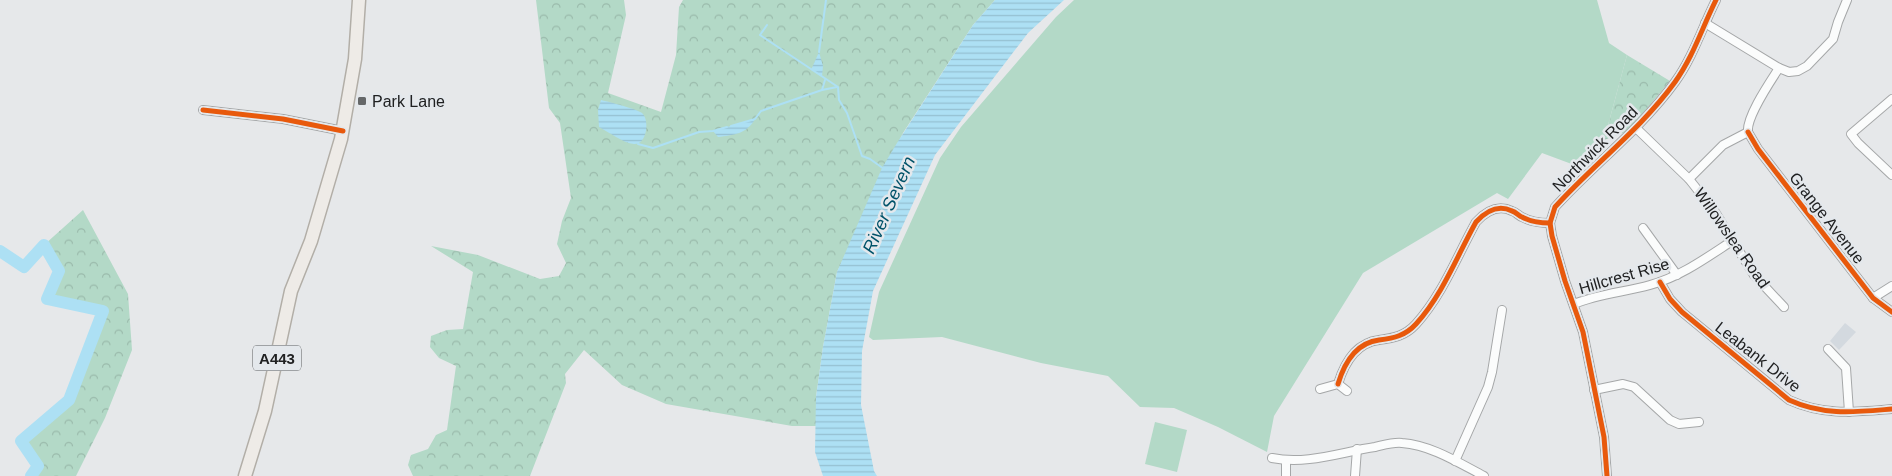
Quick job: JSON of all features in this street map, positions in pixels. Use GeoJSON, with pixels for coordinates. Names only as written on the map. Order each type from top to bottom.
{"type":"FeatureCollection","features":[{"type":"Feature","properties":{"kind":"main road","name":"A443"},"geometry":{"type":"LineString","coordinates":[[245,476],[265,411],[291,291],[311,242],[343,131],[355,59],[360,0]]}},
{"type":"Feature","properties":{"kind":"street","name":"Northwick Road"},"geometry":{"type":"LineString","coordinates":[[1550,223],[1555,207],[1636,128],[1674,83],[1692,56],[1716,0]]}},
{"type":"Feature","properties":{"kind":"street"},"geometry":{"type":"LineString","coordinates":[[1705,23],[1779,68],[1789,72],[1798,71],[1808,66],[1833,39],[1847,0]]}},
{"type":"Feature","properties":{"kind":"street"},"geometry":{"type":"LineString","coordinates":[[1689,179],[1722,145],[1748,132],[1748,127],[1758,102],[1779,68]]}},
{"type":"Feature","properties":{"kind":"street"},"geometry":{"type":"LineString","coordinates":[[1892,99],[1851,134],[1892,175]]}},
{"type":"Feature","properties":{"kind":"street"},"geometry":{"type":"LineString","coordinates":[[203,110],[283,119],[343,131]]}},
{"type":"Feature","properties":{"kind":"street","name":"Willowslea Road"},"geometry":{"type":"LineString","coordinates":[[1636,128],[1689,179],[1715,212],[1754,275],[1784,307]]}},
{"type":"Feature","properties":{"kind":"street","name":"Grange Avenue"},"geometry":{"type":"LineString","coordinates":[[1748,132],[1758,149],[1873,298],[1892,312]]}},
{"type":"Feature","properties":{"kind":"street"},"geometry":{"type":"LineString","coordinates":[[1338,384],[1350,357],[1359,348],[1366,343],[1396,338],[1403,335],[1416,324],[1435,298],[1473,227],[1484,214],[1492,209],[1512,210],[1521,217],[1532,221],[1550,223],[1565,281],[1583,332],[1604,437],[1607,476]]}},
{"type":"Feature","properties":{"kind":"street"},"geometry":{"type":"LineString","coordinates":[[1643,228],[1677,275]]}},
{"type":"Feature","properties":{"kind":"street","name":"Hillcrest Rise"},"geometry":{"type":"LineString","coordinates":[[1574,304],[1660,282],[1692,267],[1732,240]]}},
{"type":"Feature","properties":{"kind":"street","name":"Leabank Drive"},"geometry":{"type":"LineString","coordinates":[[1660,282],[1670,299],[1682,312],[1789,400],[1819,410],[1849,412],[1892,409]]}},
{"type":"Feature","properties":{"kind":"street"},"geometry":{"type":"LineString","coordinates":[[1873,298],[1892,286]]}},
{"type":"Feature","properties":{"kind":"street"},"geometry":{"type":"LineString","coordinates":[[1455,461],[1488,386],[1502,310]]}},
{"type":"Feature","properties":{"kind":"street"},"geometry":{"type":"LineString","coordinates":[[1828,349],[1846,368],[1849,412]]}},
{"type":"Feature","properties":{"kind":"street"},"geometry":{"type":"LineString","coordinates":[[1320,389],[1338,384]]}},
{"type":"Feature","properties":{"kind":"street"},"geometry":{"type":"LineString","coordinates":[[1338,384],[1347,391]]}},
{"type":"Feature","properties":{"kind":"street"},"geometry":{"type":"LineString","coordinates":[[1594,390],[1623,384],[1634,387],[1670,420],[1679,424],[1698,422]]}},
{"type":"Feature","properties":{"kind":"street"},"geometry":{"type":"LineString","coordinates":[[1272,458],[1286,461],[1305,460],[1357,449],[1400,443],[1418,445],[1484,476]]}},
{"type":"Feature","properties":{"kind":"street"},"geometry":{"type":"LineString","coordinates":[[1355,476],[1357,449]]}},
{"type":"Feature","properties":{"kind":"street"},"geometry":{"type":"LineString","coordinates":[[1286,461],[1286,476]]}},
{"type":"Feature","properties":{"kind":"shaded area"},"geometry":{"type":"Polygon","coordinates":[[[1845,323],[1856,332],[1839,350],[1830,341],[1845,323]]]}},
{"type":"Feature","properties":{"kind":"green space"},"geometry":{"type":"Polygon","coordinates":[[[536,0],[624,0],[626,15],[608,93],[661,112],[676,55],[679,7],[683,0],[995,0],[973,25],[903,133],[837,272],[816,397],[816,426],[792,426],[666,404],[622,385],[584,350],[565,374],[566,383],[530,476],[413,476],[408,465],[411,455],[428,449],[436,435],[447,430],[456,366],[439,358],[430,347],[431,336],[447,330],[463,329],[473,272],[431,246],[478,255],[540,279],[559,276],[566,263],[557,244],[562,221],[571,198],[560,123],[549,108],[536,0]]]}},
{"type":"Feature","properties":{"kind":"green space"},"geometry":{"type":"Polygon","coordinates":[[[1074,0],[1597,0],[1609,43],[1627,55],[1604,140],[1577,166],[1542,153],[1508,199],[1497,193],[1363,273],[1274,416],[1267,452],[1218,427],[1174,408],[1140,407],[1108,376],[1041,363],[942,337],[873,340],[869,337],[879,292],[940,158],[961,127],[1056,17],[1074,0]]]}},
{"type":"Feature","properties":{"kind":"green space"},"geometry":{"type":"Polygon","coordinates":[[[1627,55],[1670,81],[1628,131],[1604,140],[1627,55]]]}},
{"type":"Feature","properties":{"kind":"green space"},"geometry":{"type":"Polygon","coordinates":[[[83,210],[128,294],[132,350],[105,418],[76,476],[31,476],[38,466],[21,441],[69,400],[103,311],[44,302],[59,271],[44,245],[83,210]]]}},
{"type":"Feature","properties":{"kind":"green space"},"geometry":{"type":"Polygon","coordinates":[[[1155,422],[1187,430],[1177,472],[1145,464],[1155,422]]]}},
{"type":"Feature","properties":{"kind":"water","name":"River Severn"},"geometry":{"type":"Polygon","coordinates":[[[995,0],[1064,0],[1028,33],[935,155],[873,291],[862,351],[861,405],[874,471],[877,476],[823,476],[815,452],[816,397],[837,272],[882,168],[973,25],[995,0]]]}},
{"type":"Feature","properties":{"kind":"water"},"geometry":{"type":"Polygon","coordinates":[[[819,52],[823,66],[822,76],[811,70],[819,52]]]}},
{"type":"Feature","properties":{"kind":"water"},"geometry":{"type":"Polygon","coordinates":[[[601,100],[642,113],[646,121],[646,132],[642,141],[634,144],[630,143],[599,127],[598,110],[601,100]]]}},
{"type":"Feature","properties":{"kind":"water"},"geometry":{"type":"Polygon","coordinates":[[[755,119],[744,131],[734,134],[718,137],[713,131],[755,119]]]}},
{"type":"Feature","properties":{"kind":"waterway"},"geometry":{"type":"LineString","coordinates":[[819,52],[826,0]]}},
{"type":"Feature","properties":{"kind":"waterway","name":"River Severn"},"geometry":{"type":"LineString","coordinates":[[767,25],[760,35],[838,87],[839,100],[847,113],[862,156],[884,169]]}},
{"type":"Feature","properties":{"kind":"waterway"},"geometry":{"type":"LineString","coordinates":[[731,126],[755,119],[761,111],[822,90],[825,80]]}},
{"type":"Feature","properties":{"kind":"waterway"},"geometry":{"type":"LineString","coordinates":[[822,90],[837,87]]}},
{"type":"Feature","properties":{"kind":"waterway"},"geometry":{"type":"LineString","coordinates":[[638,144],[653,148],[699,132],[727,127]]}},
{"type":"Feature","properties":{"kind":"waterway"},"geometry":{"type":"LineString","coordinates":[[0,251],[24,267],[44,245],[59,271],[47,299],[103,311],[69,400],[21,441],[38,466],[31,476]]}},
{"type":"Feature","properties":{"kind":"cycle path"},"geometry":{"type":"LineString","coordinates":[[1607,476],[1604,437],[1583,332],[1565,281],[1550,223],[1555,207],[1632,131],[1675,82],[1692,52],[1716,0]]}},
{"type":"Feature","properties":{"kind":"cycle path"},"geometry":{"type":"LineString","coordinates":[[203,110],[283,119],[343,131]]}},
{"type":"Feature","properties":{"kind":"cycle path"},"geometry":{"type":"LineString","coordinates":[[1748,132],[1758,149],[1873,298],[1892,312]]}},
{"type":"Feature","properties":{"kind":"cycle path"},"geometry":{"type":"LineString","coordinates":[[1338,384],[1347,362],[1363,345],[1403,334],[1416,324],[1442,288],[1476,222],[1484,215],[1492,210],[1502,208],[1532,221],[1550,223]]}},
{"type":"Feature","properties":{"kind":"cycle path"},"geometry":{"type":"LineString","coordinates":[[1660,282],[1670,299],[1682,312],[1789,400],[1827,411],[1852,412],[1892,409]]}},
{"type":"Feature","properties":{"kind":"place","name":"Park Lane"},"geometry":{"type":"Point","coordinates":[362,101]}}]}
